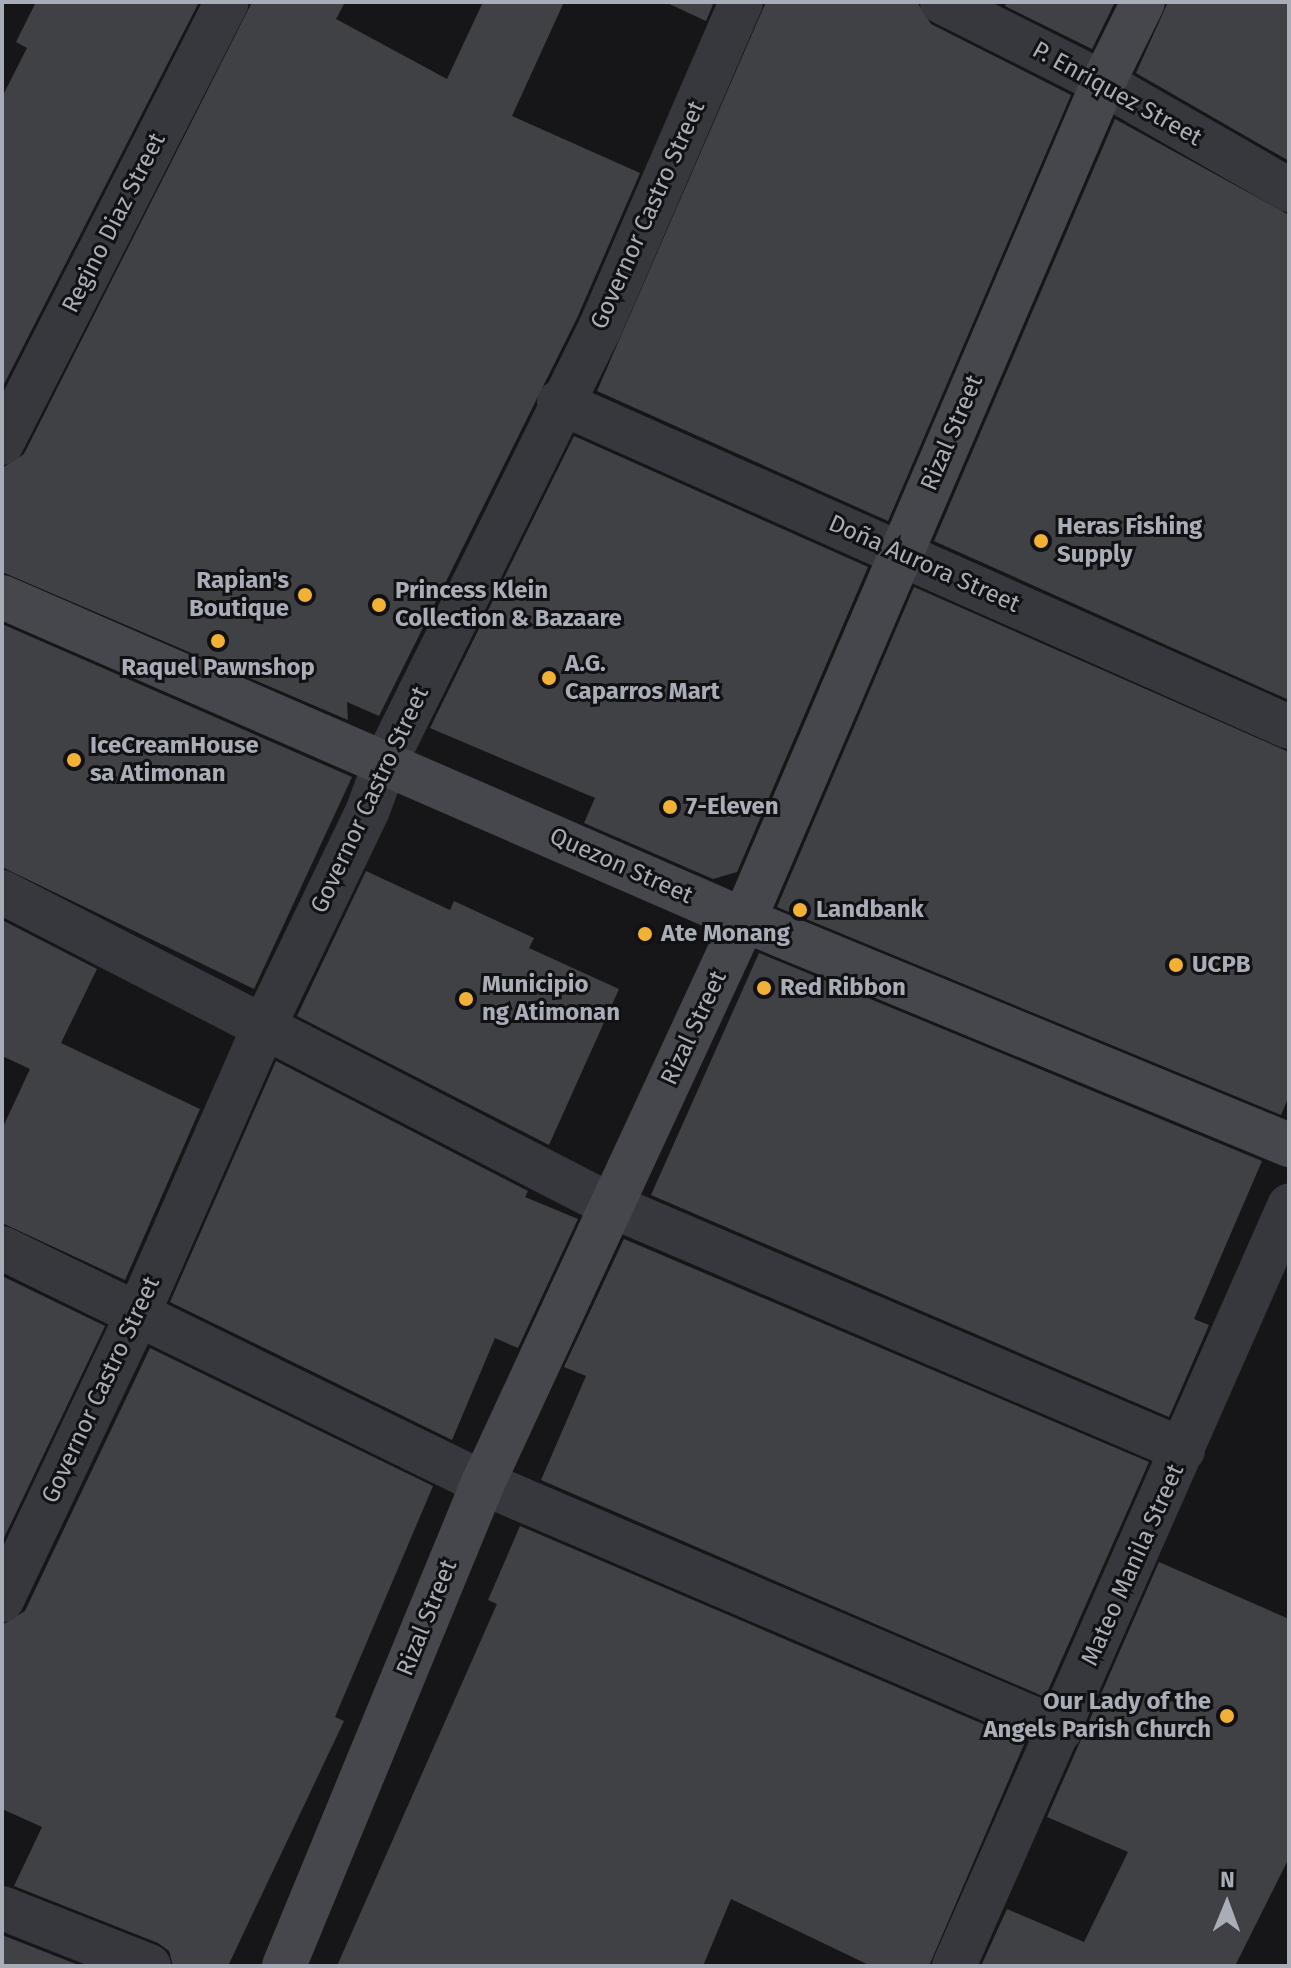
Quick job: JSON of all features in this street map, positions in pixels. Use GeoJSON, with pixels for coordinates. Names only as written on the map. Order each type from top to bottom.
{"type":"FeatureCollection","features":[{"type":"Feature","properties":{"kind":"street","name":"Regino Diaz Street"},"geometry":{"type":"LineString","coordinates":[[2,443],[227,2]]}},
{"type":"Feature","properties":{"kind":"street","name":"Governor Castro Street"},"geometry":{"type":"LineString","coordinates":[[2,1600],[138,1314],[265,1024],[368,810],[385,763],[559,402],[600,328],[741,2]]}},
{"type":"Feature","properties":{"kind":"street","name":"P. Enriquez Street"},"geometry":{"type":"LineString","coordinates":[[942,2],[1103,83],[1289,190]]}},
{"type":"Feature","properties":{"kind":"street","name":"Rizal Street"},"geometry":{"type":"LineString","coordinates":[[284,1966],[483,1483],[744,920],[1103,83],[1143,2]]}},
{"type":"Feature","properties":{"kind":"street","name":"Doña Aurora Street"},"geometry":{"type":"LineString","coordinates":[[559,402],[1289,727]]}},
{"type":"Feature","properties":{"kind":"street","name":"Quezon Street"},"geometry":{"type":"LineString","coordinates":[[2,597],[744,920],[1289,1145]]}},
{"type":"Feature","properties":{"kind":"street"},"geometry":{"type":"LineString","coordinates":[[2,892],[265,1024],[612,1206],[1183,1450]]}},
{"type":"Feature","properties":{"kind":"street","name":"Mateo Manila Street"},"geometry":{"type":"LineString","coordinates":[[954,1966],[1289,1206]]}},
{"type":"Feature","properties":{"kind":"street"},"geometry":{"type":"LineString","coordinates":[[2,1248],[483,1483],[1060,1730]]}},
{"type":"Feature","properties":{"kind":"street"},"geometry":{"type":"LineString","coordinates":[[2,1908],[149,1966]]}},
{"type":"Feature","properties":{"kind":"building"},"geometry":{"type":"Polygon","coordinates":[[[36,2],[199,2],[2,388],[2,97],[27,48],[16,42],[36,2]]]}},
{"type":"Feature","properties":{"kind":"building"},"geometry":{"type":"Polygon","coordinates":[[[252,2],[345,2],[336,19],[447,79],[483,2],[564,2],[512,116],[640,173],[577,318],[379,716],[347,702],[348,720],[2,572],[2,468],[24,454],[252,2]]]}},
{"type":"Feature","properties":{"kind":"building"},"geometry":{"type":"Polygon","coordinates":[[[665,2],[714,2],[706,21],[665,2]]]}},
{"type":"Feature","properties":{"kind":"building"},"geometry":{"type":"Polygon","coordinates":[[[766,2],[917,2],[931,24],[1071,95],[888,521],[597,391],[766,2]]]}},
{"type":"Feature","properties":{"kind":"building"},"geometry":{"type":"Polygon","coordinates":[[[1007,2],[1115,2],[1092,49],[1005,6],[1007,2]]]}},
{"type":"Feature","properties":{"kind":"building"},"geometry":{"type":"Polygon","coordinates":[[[1168,2],[1289,2],[1289,161],[1136,73],[1168,2]]]}},
{"type":"Feature","properties":{"kind":"building"},"geometry":{"type":"Polygon","coordinates":[[[1115,119],[1289,215],[1289,700],[934,541],[1115,119]]]}},
{"type":"Feature","properties":{"kind":"building"},"geometry":{"type":"Polygon","coordinates":[[[574,436],[868,567],[737,872],[713,879],[584,823],[595,798],[430,728],[574,436]]]}},
{"type":"Feature","properties":{"kind":"building"},"geometry":{"type":"Polygon","coordinates":[[[914,587],[1289,752],[1289,1096],[1281,1115],[777,907],[914,587]]]}},
{"type":"Feature","properties":{"kind":"building"},"geometry":{"type":"Polygon","coordinates":[[[2,624],[352,777],[254,989],[2,867],[2,624]]]}},
{"type":"Feature","properties":{"kind":"building","name":"Municipio ng Atimonan"},"geometry":{"type":"Polygon","coordinates":[[[366,871],[450,910],[454,901],[534,938],[529,948],[619,989],[549,1145],[297,1016],[366,871]]]}},
{"type":"Feature","properties":{"kind":"building"},"geometry":{"type":"Polygon","coordinates":[[[2,920],[97,969],[61,1043],[200,1109],[125,1280],[2,1223],[2,1129],[30,1069],[2,1056],[2,920]]]}},
{"type":"Feature","properties":{"kind":"building"},"geometry":{"type":"Polygon","coordinates":[[[759,953],[1262,1161],[1194,1319],[1209,1325],[1169,1417],[651,1195],[759,953]]]}},
{"type":"Feature","properties":{"kind":"building"},"geometry":{"type":"Polygon","coordinates":[[[276,1061],[528,1191],[525,1197],[578,1219],[518,1348],[495,1338],[452,1440],[170,1302],[276,1061]]]}},
{"type":"Feature","properties":{"kind":"building"},"geometry":{"type":"Polygon","coordinates":[[[624,1239],[1149,1462],[1045,1697],[541,1480],[586,1376],[564,1367],[624,1239]]]}},
{"type":"Feature","properties":{"kind":"building"},"geometry":{"type":"Polygon","coordinates":[[[2,1276],[105,1326],[2,1542],[2,1276]]]}},
{"type":"Feature","properties":{"kind":"building"},"geometry":{"type":"Polygon","coordinates":[[[150,1348],[433,1486],[335,1717],[344,1721],[228,1966],[173,1966],[169,1951],[158,1943],[14,1886],[42,1827],[2,1809],[2,1625],[25,1611],[150,1348]]]}},
{"type":"Feature","properties":{"kind":"building"},"geometry":{"type":"Polygon","coordinates":[[[520,1526],[1025,1742],[929,1966],[871,1966],[731,1899],[703,1966],[337,1966],[497,1604],[488,1600],[520,1526]]]}},
{"type":"Feature","properties":{"kind":"building"},"geometry":{"type":"Polygon","coordinates":[[[1159,1562],[1289,1619],[1289,1858],[1235,1966],[981,1966],[1007,1909],[1084,1942],[1128,1852],[1047,1817],[1159,1562]]]}},
{"type":"Feature","properties":{"kind":"building"},"geometry":{"type":"Polygon","coordinates":[[[2,1935],[81,1966],[2,1966],[2,1935]]]}},
{"type":"Feature","properties":{"kind":"place","name":"Heras Fishing Supply"},"geometry":{"type":"Point","coordinates":[1041,541]}},
{"type":"Feature","properties":{"kind":"place","name":"Rapian's Boutique"},"geometry":{"type":"Point","coordinates":[305,595]}},
{"type":"Feature","properties":{"kind":"place","name":"Princess Klein Collection & Bazaare"},"geometry":{"type":"Point","coordinates":[379,605]}},
{"type":"Feature","properties":{"kind":"place","name":"Raquel Pawnshop"},"geometry":{"type":"Point","coordinates":[218,641]}},
{"type":"Feature","properties":{"kind":"place","name":"A.G. Caparros Mart"},"geometry":{"type":"Point","coordinates":[549,678]}},
{"type":"Feature","properties":{"kind":"place","name":"IceCreamHouse sa Atimonan"},"geometry":{"type":"Point","coordinates":[74,760]}},
{"type":"Feature","properties":{"kind":"place","name":"7-Eleven"},"geometry":{"type":"Point","coordinates":[670,807]}},
{"type":"Feature","properties":{"kind":"place","name":"Landbank"},"geometry":{"type":"Point","coordinates":[800,910]}},
{"type":"Feature","properties":{"kind":"place","name":"Ate Monang"},"geometry":{"type":"Point","coordinates":[645,934]}},
{"type":"Feature","properties":{"kind":"place","name":"UCPB"},"geometry":{"type":"Point","coordinates":[1176,965]}},
{"type":"Feature","properties":{"kind":"place","name":"Red Ribbon"},"geometry":{"type":"Point","coordinates":[764,988]}},
{"type":"Feature","properties":{"kind":"place","name":"Municipio ng Atimonan"},"geometry":{"type":"Point","coordinates":[466,999]}},
{"type":"Feature","properties":{"kind":"place","name":"Our Lady of the Angels Parish Church"},"geometry":{"type":"Point","coordinates":[1227,1716]}}]}
